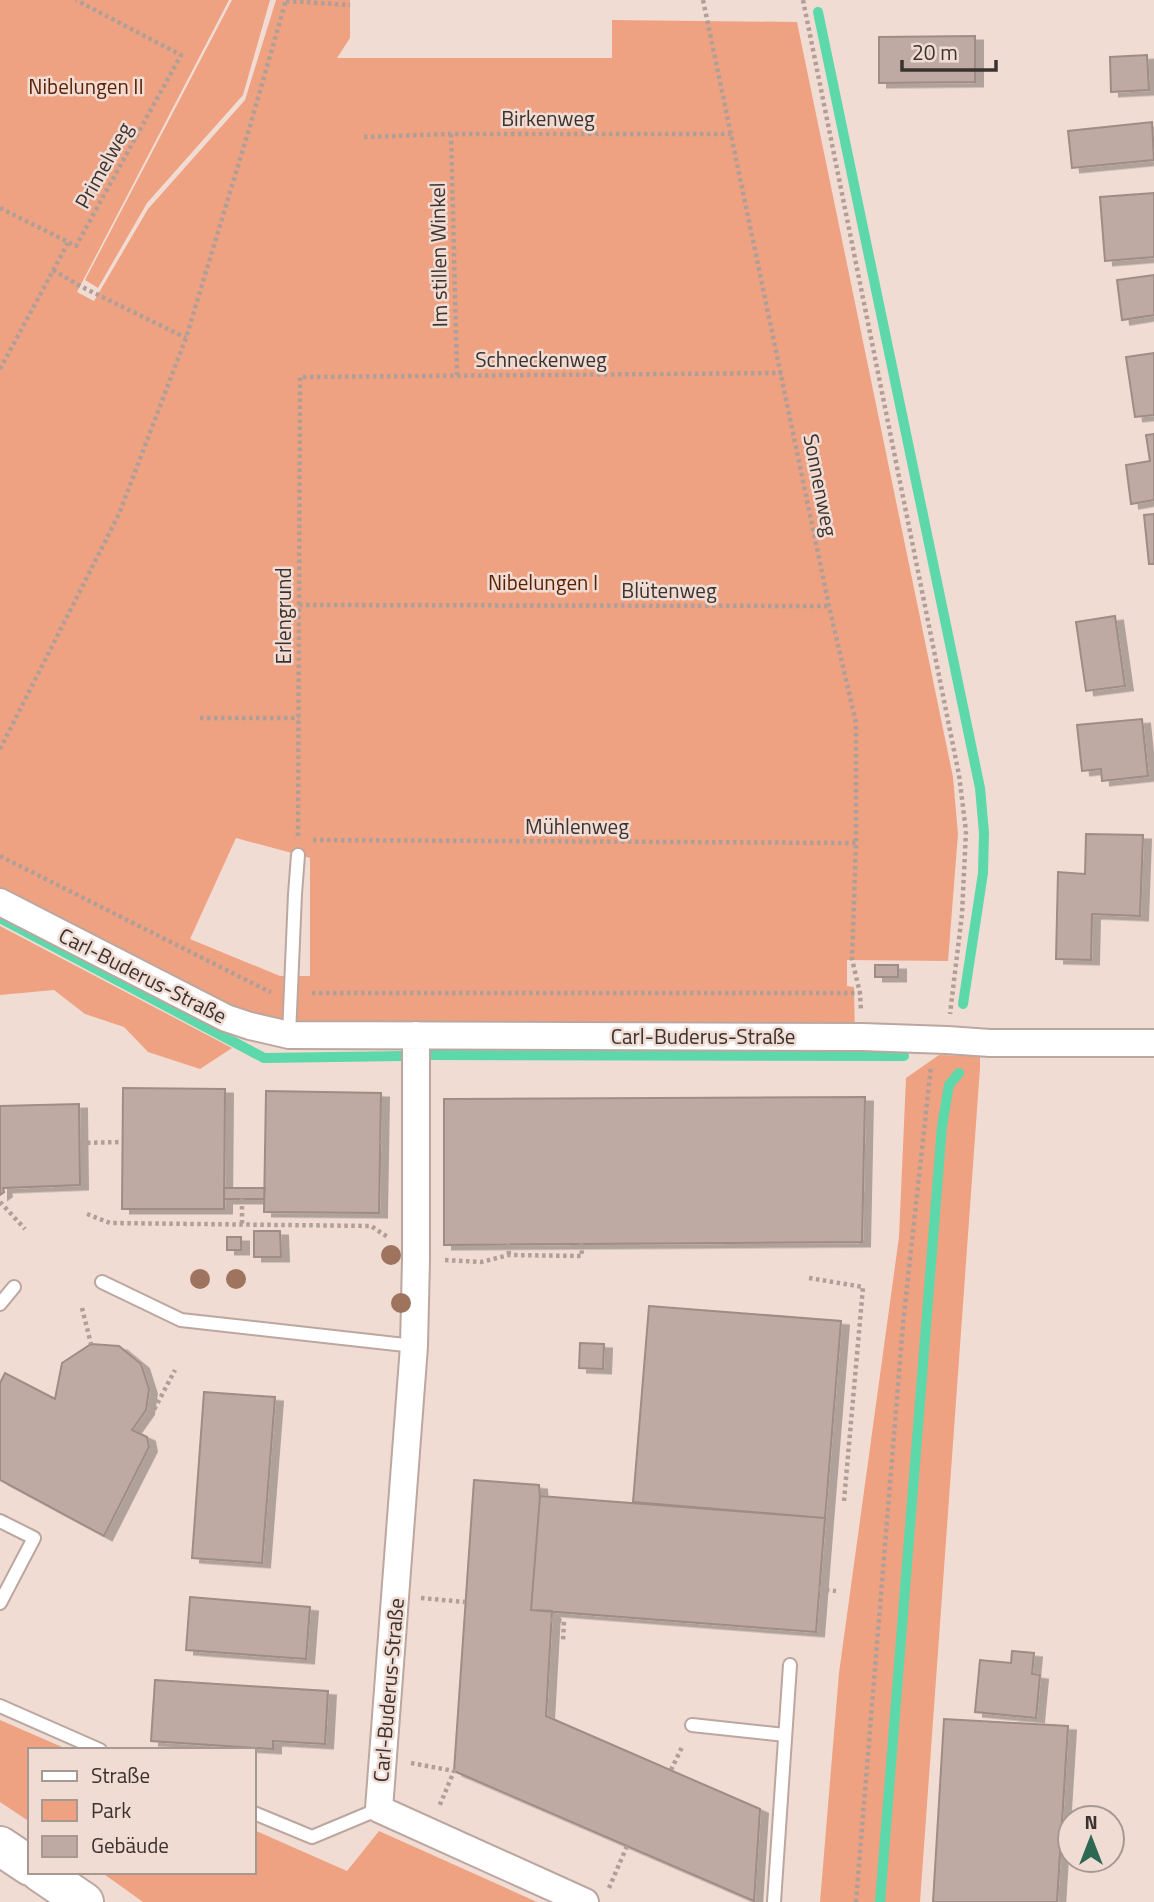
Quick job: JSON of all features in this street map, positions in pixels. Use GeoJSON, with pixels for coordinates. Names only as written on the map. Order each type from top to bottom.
{"type":"FeatureCollection","features":[{"type":"Feature","properties":{"kind":"highway"},"geometry":{"type":"LineString","coordinates":[[0,1846],[28,1865]]}},
{"type":"Feature","properties":{"kind":"highway"},"geometry":{"type":"LineString","coordinates":[[43,1874],[84,1902]]}},
{"type":"Feature","properties":{"kind":"street","name":"Carl-Buderus-Straße"},"geometry":{"type":"LineString","coordinates":[[0,902],[226,1017],[289,1035],[1154,1043]]}},
{"type":"Feature","properties":{"kind":"street","name":"Carl-Buderus-Straße"},"geometry":{"type":"LineString","coordinates":[[416,1035],[414,1346],[379,1809],[428,1832],[597,1896]]}},
{"type":"Feature","properties":{"kind":"lane"},"geometry":{"type":"LineString","coordinates":[[289,1035],[298,855]]}},
{"type":"Feature","properties":{"kind":"lane"},"geometry":{"type":"LineString","coordinates":[[102,1282],[181,1320],[414,1346]]}},
{"type":"Feature","properties":{"kind":"lane"},"geometry":{"type":"LineString","coordinates":[[0,1304],[14,1287]]}},
{"type":"Feature","properties":{"kind":"lane"},"geometry":{"type":"LineString","coordinates":[[0,1521],[34,1538],[0,1603]]}},
{"type":"Feature","properties":{"kind":"lane"},"geometry":{"type":"LineString","coordinates":[[774,1902],[790,1665]]}},
{"type":"Feature","properties":{"kind":"lane"},"geometry":{"type":"LineString","coordinates":[[0,1706],[95,1748]]}},
{"type":"Feature","properties":{"kind":"lane"},"geometry":{"type":"LineString","coordinates":[[692,1725],[785,1735]]}},
{"type":"Feature","properties":{"kind":"lane"},"geometry":{"type":"LineString","coordinates":[[256,1814],[313,1837],[379,1809]]}},
{"type":"Feature","properties":{"kind":"path","name":"Primelweg"},"geometry":{"type":"LineString","coordinates":[[68,243],[76,246],[181,55],[76,0]]}},
{"type":"Feature","properties":{"kind":"path"},"geometry":{"type":"LineString","coordinates":[[0,749],[120,514],[186,338],[286,0],[350,5]]}},
{"type":"Feature","properties":{"kind":"path","name":"Sonnenweg"},"geometry":{"type":"LineString","coordinates":[[290,993],[860,993],[852,959],[856,723],[829,607],[703,0]]}},
{"type":"Feature","properties":{"kind":"path"},"geometry":{"type":"LineString","coordinates":[[803,0],[959,775],[966,831],[962,914],[940,1039],[903,1324],[856,1902]]}},
{"type":"Feature","properties":{"kind":"path","name":"Birkenweg"},"geometry":{"type":"LineString","coordinates":[[364,137],[451,134],[732,134]]}},
{"type":"Feature","properties":{"kind":"path","name":"Im stillen Winkel"},"geometry":{"type":"LineString","coordinates":[[451,134],[457,375]]}},
{"type":"Feature","properties":{"kind":"path"},"geometry":{"type":"LineString","coordinates":[[0,208],[68,243],[0,369]]}},
{"type":"Feature","properties":{"kind":"path"},"geometry":{"type":"LineString","coordinates":[[53,270],[186,338]]}},
{"type":"Feature","properties":{"kind":"path","name":"Schneckenweg"},"geometry":{"type":"LineString","coordinates":[[300,377],[782,373]]}},
{"type":"Feature","properties":{"kind":"path","name":"Erlengrund"},"geometry":{"type":"LineString","coordinates":[[298,855],[300,377]]}},
{"type":"Feature","properties":{"kind":"path","name":"Blütenweg"},"geometry":{"type":"LineString","coordinates":[[299,605],[829,607]]}},
{"type":"Feature","properties":{"kind":"path"},"geometry":{"type":"LineString","coordinates":[[200,718],[299,718]]}},
{"type":"Feature","properties":{"kind":"path","name":"Mühlenweg"},"geometry":{"type":"LineString","coordinates":[[298,839],[856,843]]}},
{"type":"Feature","properties":{"kind":"path"},"geometry":{"type":"LineString","coordinates":[[0,856],[268,991],[290,993]]}},
{"type":"Feature","properties":{"kind":"path"},"geometry":{"type":"LineString","coordinates":[[80,1143],[122,1142]]}},
{"type":"Feature","properties":{"kind":"path"},"geometry":{"type":"LineString","coordinates":[[242,1199],[242,1225]]}},
{"type":"Feature","properties":{"kind":"path"},"geometry":{"type":"LineString","coordinates":[[0,1202],[25,1228]]}},
{"type":"Feature","properties":{"kind":"path"},"geometry":{"type":"LineString","coordinates":[[87,1214],[110,1223],[372,1226],[416,1254],[481,1262],[509,1255],[582,1256],[582,1243]]}},
{"type":"Feature","properties":{"kind":"path"},"geometry":{"type":"LineString","coordinates":[[508,1244],[509,1255]]}},
{"type":"Feature","properties":{"kind":"path"},"geometry":{"type":"LineString","coordinates":[[809,1278],[863,1287],[844,1501]]}},
{"type":"Feature","properties":{"kind":"path"},"geometry":{"type":"LineString","coordinates":[[82,1308],[91,1344]]}},
{"type":"Feature","properties":{"kind":"path"},"geometry":{"type":"LineString","coordinates":[[138,1432],[155,1408],[175,1370]]}},
{"type":"Feature","properties":{"kind":"path"},"geometry":{"type":"LineString","coordinates":[[819,1589],[836,1591]]}},
{"type":"Feature","properties":{"kind":"path"},"geometry":{"type":"LineString","coordinates":[[396,1596],[466,1602]]}},
{"type":"Feature","properties":{"kind":"path"},"geometry":{"type":"LineString","coordinates":[[551,1620],[564,1621],[563,1642]]}},
{"type":"Feature","properties":{"kind":"path"},"geometry":{"type":"LineString","coordinates":[[671,1770],[692,1725]]}},
{"type":"Feature","properties":{"kind":"path"},"geometry":{"type":"LineString","coordinates":[[383,1758],[454,1771],[428,1832]]}},
{"type":"Feature","properties":{"kind":"path"},"geometry":{"type":"LineString","coordinates":[[597,1896],[627,1846]]}},
{"type":"Feature","properties":{"kind":"green space","name":"Nibelungen I"},"geometry":{"type":"Polygon","coordinates":[[[0,0],[229,0],[77,292],[94,301],[148,209],[245,100],[276,0],[350,0],[350,38],[337,58],[612,58],[612,20],[797,22],[953,777],[958,834],[948,961],[847,960],[847,986],[854,987],[855,1037],[253,1028],[0,896],[0,0]],[[236,838],[190,939],[280,976],[310,976],[310,858],[236,838]]]}},
{"type":"Feature","properties":{"kind":"green space"},"geometry":{"type":"Polygon","coordinates":[[[232,0],[270,0],[243,95],[147,203],[98,288],[85,280],[232,0]]]}},
{"type":"Feature","properties":{"kind":"green space"},"geometry":{"type":"Polygon","coordinates":[[[0,926],[232,1048],[200,1069],[148,1052],[124,1027],[85,1014],[54,990],[0,995],[0,926]]]}},
{"type":"Feature","properties":{"kind":"green space"},"geometry":{"type":"Polygon","coordinates":[[[939,1055],[980,1056],[980,1068],[920,1902],[820,1902],[839,1673],[899,1237],[906,1078],[939,1055]]]}},
{"type":"Feature","properties":{"kind":"green space"},"geometry":{"type":"Polygon","coordinates":[[[0,1720],[64,1748],[28,1748],[28,1821],[0,1802],[0,1720]]]}},
{"type":"Feature","properties":{"kind":"green space"},"geometry":{"type":"Polygon","coordinates":[[[256,1831],[347,1871],[379,1831],[537,1902],[143,1902],[104,1874],[256,1874],[256,1831]]]}},
{"type":"Feature","properties":{"kind":"building"},"geometry":{"type":"Polygon","coordinates":[[[975,36],[975,82],[879,83],[879,37],[975,36]]]}},
{"type":"Feature","properties":{"kind":"building"},"geometry":{"type":"Polygon","coordinates":[[[1147,55],[1149,90],[1111,92],[1110,57],[1147,55]]]}},
{"type":"Feature","properties":{"kind":"building"},"geometry":{"type":"Polygon","coordinates":[[[1152,122],[1154,160],[1072,168],[1068,131],[1152,122]]]}},
{"type":"Feature","properties":{"kind":"building"},"geometry":{"type":"Polygon","coordinates":[[[1154,193],[1154,257],[1105,261],[1100,197],[1154,193]]]}},
{"type":"Feature","properties":{"kind":"building"},"geometry":{"type":"Polygon","coordinates":[[[1154,275],[1154,315],[1122,320],[1117,280],[1154,275]]]}},
{"type":"Feature","properties":{"kind":"building"},"geometry":{"type":"Polygon","coordinates":[[[1154,353],[1154,415],[1135,417],[1126,357],[1154,353]]]}},
{"type":"Feature","properties":{"kind":"building"},"geometry":{"type":"Polygon","coordinates":[[[1154,434],[1154,500],[1131,504],[1126,465],[1150,461],[1146,435],[1154,434]]]}},
{"type":"Feature","properties":{"kind":"building"},"geometry":{"type":"Polygon","coordinates":[[[1154,514],[1154,564],[1149,564],[1144,515],[1154,514]]]}},
{"type":"Feature","properties":{"kind":"building"},"geometry":{"type":"Polygon","coordinates":[[[1115,616],[1125,686],[1086,691],[1076,622],[1115,616]]]}},
{"type":"Feature","properties":{"kind":"building"},"geometry":{"type":"Polygon","coordinates":[[[1142,719],[1148,776],[1102,781],[1101,769],[1082,771],[1077,725],[1142,719]]]}},
{"type":"Feature","properties":{"kind":"building"},"geometry":{"type":"Polygon","coordinates":[[[1086,834],[1143,835],[1140,916],[1092,914],[1091,960],[1056,959],[1058,872],[1085,874],[1086,834]]]}},
{"type":"Feature","properties":{"kind":"building"},"geometry":{"type":"Polygon","coordinates":[[[875,965],[898,965],[898,977],[875,977],[875,965]]]}},
{"type":"Feature","properties":{"kind":"building"},"geometry":{"type":"Polygon","coordinates":[[[123,1088],[225,1089],[224,1209],[122,1209],[123,1088]]]}},
{"type":"Feature","properties":{"kind":"building"},"geometry":{"type":"Polygon","coordinates":[[[266,1091],[381,1093],[379,1213],[264,1212],[266,1091]]]}},
{"type":"Feature","properties":{"kind":"building"},"geometry":{"type":"Polygon","coordinates":[[[865,1097],[862,1242],[444,1245],[444,1099],[865,1097]]]}},
{"type":"Feature","properties":{"kind":"building"},"geometry":{"type":"Polygon","coordinates":[[[79,1104],[80,1185],[3,1188],[4,1192],[0,1195],[0,1106],[79,1104]]]}},
{"type":"Feature","properties":{"kind":"building"},"geometry":{"type":"Polygon","coordinates":[[[224,1188],[265,1188],[264,1199],[224,1199],[224,1188]]]}},
{"type":"Feature","properties":{"kind":"building"},"geometry":{"type":"Polygon","coordinates":[[[254,1231],[280,1231],[281,1257],[254,1257],[254,1231]]]}},
{"type":"Feature","properties":{"kind":"building"},"geometry":{"type":"Polygon","coordinates":[[[227,1237],[241,1237],[241,1250],[227,1250],[227,1237]]]}},
{"type":"Feature","properties":{"kind":"building"},"geometry":{"type":"Polygon","coordinates":[[[649,1306],[841,1321],[825,1518],[633,1502],[649,1306]]]}},
{"type":"Feature","properties":{"kind":"building"},"geometry":{"type":"Polygon","coordinates":[[[580,1343],[604,1344],[603,1369],[579,1368],[580,1343]]]}},
{"type":"Feature","properties":{"kind":"building"},"geometry":{"type":"Polygon","coordinates":[[[91,1344],[119,1346],[141,1364],[149,1389],[146,1410],[132,1430],[147,1437],[149,1447],[104,1536],[0,1480],[0,1383],[5,1373],[55,1399],[62,1363],[91,1344]]]}},
{"type":"Feature","properties":{"kind":"building"},"geometry":{"type":"Polygon","coordinates":[[[204,1392],[275,1397],[262,1563],[192,1558],[204,1392]]]}},
{"type":"Feature","properties":{"kind":"building"},"geometry":{"type":"Polygon","coordinates":[[[474,1480],[539,1485],[531,1610],[552,1611],[546,1716],[760,1809],[754,1901],[454,1771],[474,1480]]]}},
{"type":"Feature","properties":{"kind":"building"},"geometry":{"type":"Polygon","coordinates":[[[540,1496],[825,1518],[816,1632],[531,1610],[540,1496]]]}},
{"type":"Feature","properties":{"kind":"building"},"geometry":{"type":"Polygon","coordinates":[[[190,1597],[310,1607],[306,1659],[186,1650],[190,1597]]]}},
{"type":"Feature","properties":{"kind":"building"},"geometry":{"type":"Polygon","coordinates":[[[1012,1651],[1034,1653],[1032,1674],[1040,1675],[1036,1718],[975,1712],[980,1660],[1011,1663],[1012,1651]]]}},
{"type":"Feature","properties":{"kind":"building"},"geometry":{"type":"Polygon","coordinates":[[[155,1680],[328,1691],[325,1744],[273,1741],[273,1749],[151,1741],[155,1680]]]}},
{"type":"Feature","properties":{"kind":"building"},"geometry":{"type":"Polygon","coordinates":[[[944,1719],[1068,1726],[1063,1804],[1056,1804],[1057,1902],[933,1902],[944,1719]]]}},
{"type":"Feature","properties":{"kind":"waterway"},"geometry":{"type":"LineString","coordinates":[[818,12],[980,788],[984,833],[983,873],[963,1004]]}},
{"type":"Feature","properties":{"kind":"waterway"},"geometry":{"type":"LineString","coordinates":[[0,918],[264,1058],[403,1056]]}},
{"type":"Feature","properties":{"kind":"waterway"},"geometry":{"type":"LineString","coordinates":[[430,1055],[904,1056]]}},
{"type":"Feature","properties":{"kind":"waterway"},"geometry":{"type":"LineString","coordinates":[[880,1902],[942,1126],[949,1085],[959,1073]]}},
{"type":"Feature","properties":{"kind":"park label","name":"Nibelungen II"},"geometry":{"type":"Point","coordinates":[86,86]}}]}
